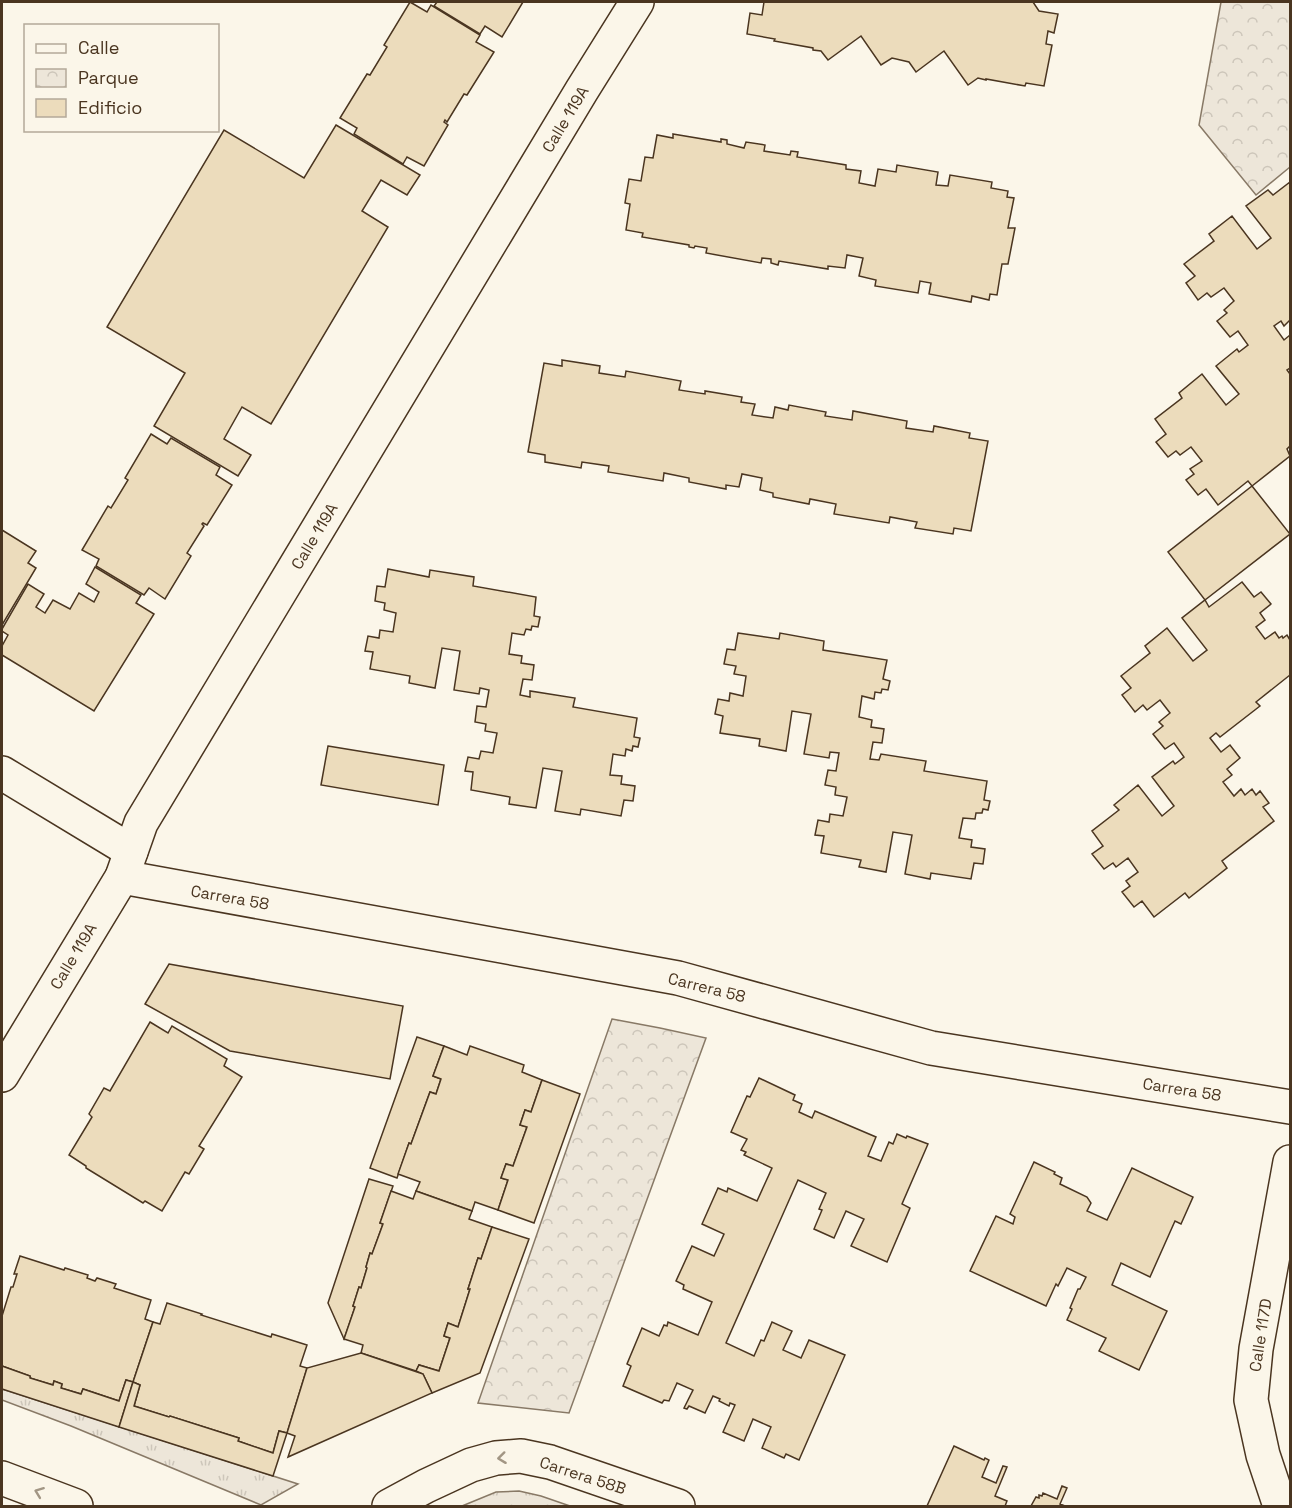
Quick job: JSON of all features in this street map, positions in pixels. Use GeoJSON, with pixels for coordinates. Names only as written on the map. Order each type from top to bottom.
{"type":"FeatureCollection","features":[{"type":"Feature","properties":{"kind":"street","name":"Calle 119A"},"geometry":{"type":"LineString","coordinates":[[2,1075],[126,864],[141,823],[637,2]]}},
{"type":"Feature","properties":{"kind":"street","name":"Carrera 58"},"geometry":{"type":"LineString","coordinates":[[2,773],[126,864],[678,978],[931,1048],[1290,1107]]}},
{"type":"Feature","properties":{"kind":"street","name":"Calle 117D"},"geometry":{"type":"LineString","coordinates":[[1280,1506],[1263,1455],[1251,1400],[1256,1349],[1290,1162]]}},
{"type":"Feature","properties":{"kind":"street","name":"Carrera 58B"},"geometry":{"type":"LineString","coordinates":[[389,1506],[471,1465],[495,1458],[520,1456],[550,1462],[678,1506]]}},
{"type":"Feature","properties":{"kind":"street"},"geometry":{"type":"LineString","coordinates":[[2,1478],[76,1506]]}},
{"type":"Feature","properties":{"kind":"green space"},"geometry":{"type":"Polygon","coordinates":[[[1221,2],[1290,2],[1290,167],[1256,195],[1199,125],[1221,2]]]}},
{"type":"Feature","properties":{"kind":"green space"},"geometry":{"type":"Polygon","coordinates":[[[612,1019],[706,1038],[569,1413],[478,1403],[612,1019]]]}},
{"type":"Feature","properties":{"kind":"green space"},"geometry":{"type":"Polygon","coordinates":[[[2,1389],[298,1484],[261,1505],[71,1426],[2,1400],[2,1389]]]}},
{"type":"Feature","properties":{"kind":"green space"},"geometry":{"type":"Polygon","coordinates":[[[519,1491],[570,1506],[462,1506],[496,1492],[519,1491]]]}},
{"type":"Feature","properties":{"kind":"building"},"geometry":{"type":"Polygon","coordinates":[[[410,2],[427,12],[431,5],[480,35],[476,42],[494,52],[467,95],[464,94],[447,122],[445,120],[444,122],[448,125],[424,166],[407,157],[403,164],[354,134],[357,128],[340,118],[387,47],[384,45],[410,2]]]}},
{"type":"Feature","properties":{"kind":"building"},"geometry":{"type":"Polygon","coordinates":[[[437,2],[523,2],[502,37],[485,26],[480,34],[434,6],[437,2]]]}},
{"type":"Feature","properties":{"kind":"building"},"geometry":{"type":"Polygon","coordinates":[[[764,2],[1033,2],[1039,11],[1058,14],[1054,33],[1048,31],[1046,44],[1052,45],[1044,86],[1026,83],[1025,86],[978,78],[968,85],[944,51],[916,72],[909,62],[892,58],[881,65],[861,36],[828,60],[821,51],[813,50],[813,48],[747,34],[750,13],[762,15],[764,2]]]}},
{"type":"Feature","properties":{"kind":"building"},"geometry":{"type":"Polygon","coordinates":[[[336,125],[420,175],[407,195],[381,180],[362,211],[388,227],[271,424],[242,407],[224,439],[251,455],[238,476],[154,426],[185,373],[107,327],[224,130],[304,178],[336,125]]]}},
{"type":"Feature","properties":{"kind":"building"},"geometry":{"type":"Polygon","coordinates":[[[673,134],[721,142],[721,139],[727,140],[727,144],[744,148],[746,142],[765,145],[764,151],[790,155],[791,151],[798,152],[797,157],[846,165],[846,169],[861,171],[859,183],[875,186],[878,169],[896,172],[897,165],[938,172],[936,185],[948,186],[950,175],[992,182],[991,188],[1008,191],[1007,197],[1014,198],[1008,228],[1015,228],[1008,264],[1002,264],[997,295],[990,294],[989,300],[972,296],[971,302],[929,294],[931,283],[920,281],[918,293],[875,286],[876,280],[859,276],[863,258],[847,255],[845,268],[828,266],[828,269],[779,261],[778,265],[771,263],[771,259],[762,258],[761,263],[706,253],[707,248],[695,246],[694,248],[689,245],[642,237],[643,233],[626,230],[630,204],[625,203],[629,179],[641,181],[645,157],[653,158],[657,135],[673,138],[673,134]]]}},
{"type":"Feature","properties":{"kind":"building"},"geometry":{"type":"Polygon","coordinates":[[[1290,182],[1290,320],[1284,326],[1281,321],[1274,326],[1284,340],[1290,335],[1290,368],[1287,370],[1290,374],[1290,446],[1287,449],[1290,456],[1252,486],[1248,481],[1218,505],[1206,489],[1198,495],[1186,480],[1194,474],[1190,469],[1202,461],[1191,447],[1180,455],[1176,451],[1168,457],[1156,442],[1166,434],[1155,419],[1182,398],[1179,393],[1202,374],[1226,405],[1239,394],[1216,366],[1237,349],[1239,352],[1248,345],[1238,331],[1230,337],[1217,321],[1227,313],[1224,310],[1234,301],[1224,288],[1211,297],[1207,293],[1198,300],[1186,283],[1195,276],[1184,264],[1214,241],[1209,234],[1232,216],[1257,249],[1271,238],[1246,206],[1268,190],[1273,195],[1290,182]]]}},
{"type":"Feature","properties":{"kind":"building"},"geometry":{"type":"Polygon","coordinates":[[[562,360],[600,366],[599,373],[625,377],[626,371],[681,381],[679,390],[705,394],[705,391],[742,397],[741,402],[755,404],[752,415],[773,418],[775,407],[788,410],[789,405],[826,412],[825,416],[852,420],[853,411],[907,421],[906,428],[933,432],[934,426],[970,433],[969,438],[988,441],[971,531],[954,528],[953,534],[915,528],[917,522],[890,517],[889,523],[834,514],[836,504],[810,499],[809,504],[773,497],[773,493],[760,490],[762,478],[742,474],[739,487],[726,485],[726,489],[689,482],[689,478],[664,473],[663,481],[608,472],[609,466],[582,462],[581,468],[545,462],[545,455],[528,452],[544,363],[562,366],[562,360]]]}},
{"type":"Feature","properties":{"kind":"building"},"geometry":{"type":"Polygon","coordinates":[[[151,434],[167,444],[171,438],[220,467],[216,475],[232,485],[207,525],[202,524],[204,526],[187,553],[191,556],[165,599],[149,588],[144,595],[96,566],[99,559],[82,550],[108,506],[111,508],[128,480],[125,478],[151,434]]]}},
{"type":"Feature","properties":{"kind":"building"},"geometry":{"type":"Polygon","coordinates":[[[1252,486],[1290,534],[1205,600],[1168,552],[1252,486]]]}},
{"type":"Feature","properties":{"kind":"building"},"geometry":{"type":"Polygon","coordinates":[[[2,530],[36,551],[28,563],[36,568],[2,625],[2,530]]]}},
{"type":"Feature","properties":{"kind":"building"},"geometry":{"type":"Polygon","coordinates":[[[95,567],[141,595],[136,603],[154,614],[94,711],[2,655],[2,646],[8,635],[2,629],[28,584],[44,594],[36,607],[45,613],[53,600],[70,609],[79,593],[94,602],[99,592],[86,584],[95,567]]]}},
{"type":"Feature","properties":{"kind":"building"},"geometry":{"type":"Polygon","coordinates":[[[388,569],[429,577],[430,570],[474,577],[473,586],[536,597],[534,616],[540,617],[538,627],[532,626],[531,630],[526,629],[524,635],[512,633],[509,654],[522,656],[521,663],[534,665],[532,680],[523,679],[520,695],[530,697],[530,691],[575,698],[573,707],[637,718],[634,737],[640,738],[638,747],[633,746],[632,751],[626,749],[625,756],[613,754],[610,775],[622,776],[621,784],[635,786],[633,801],[624,800],[621,816],[581,809],[580,815],[555,811],[562,771],[543,768],[536,808],[509,804],[510,797],[471,790],[473,772],[465,771],[468,757],[479,759],[481,751],[493,753],[497,733],[485,731],[486,724],[475,722],[477,706],[486,707],[489,690],[480,688],[479,694],[454,690],[460,651],[442,648],[435,688],[409,683],[410,676],[370,669],[373,652],[365,651],[368,636],[379,638],[380,630],[393,632],[396,613],[384,610],[385,603],[375,601],[377,586],[385,587],[388,569]]]}},
{"type":"Feature","properties":{"kind":"building"},"geometry":{"type":"Polygon","coordinates":[[[1242,582],[1254,597],[1261,592],[1271,604],[1260,613],[1265,620],[1256,627],[1265,639],[1275,632],[1279,638],[1287,635],[1290,640],[1290,675],[1256,702],[1260,706],[1220,737],[1216,733],[1210,738],[1221,752],[1230,745],[1240,758],[1227,769],[1232,775],[1223,782],[1234,796],[1241,789],[1245,795],[1252,789],[1256,795],[1260,791],[1269,803],[1263,807],[1274,821],[1222,861],[1227,868],[1189,898],[1185,893],[1154,917],[1142,901],[1134,907],[1122,892],[1130,886],[1126,881],[1138,872],[1128,858],[1116,867],[1113,863],[1104,869],[1092,854],[1103,846],[1092,831],[1119,810],[1114,805],[1138,785],[1162,816],[1174,806],[1152,777],[1173,761],[1175,764],[1184,757],[1174,743],[1165,749],[1153,734],[1163,726],[1159,722],[1170,713],[1160,700],[1147,710],[1143,705],[1135,712],[1122,695],[1131,688],[1121,676],[1150,653],[1145,646],[1167,628],[1193,661],[1207,650],[1182,618],[1205,600],[1209,607],[1242,582]]]}},
{"type":"Feature","properties":{"kind":"building"},"geometry":{"type":"Polygon","coordinates":[[[738,633],[779,639],[780,633],[824,641],[823,650],[887,660],[883,679],[890,681],[888,690],[882,689],[881,693],[875,692],[874,699],[862,696],[859,717],[872,720],[871,727],[884,729],[882,743],[873,742],[870,759],[879,760],[881,754],[926,761],[924,771],[987,781],[984,800],[990,801],[988,810],[983,809],[982,813],[976,813],[975,819],[963,818],[959,838],[972,840],[971,847],[985,849],[983,864],[974,863],[971,879],[931,873],[930,879],[905,874],[912,835],[893,832],[886,872],[859,867],[861,860],[821,853],[824,836],[815,835],[818,820],[829,822],[830,814],[843,816],[847,797],[835,795],[836,787],[825,785],[828,770],[836,771],[839,753],[830,752],[829,758],[804,754],[811,714],[792,711],[786,751],[759,746],[760,739],[720,733],[723,716],[715,714],[718,699],[729,701],[730,693],[743,696],[746,676],[734,674],[736,666],[724,664],[727,649],[735,650],[738,633]]]}},
{"type":"Feature","properties":{"kind":"building"},"geometry":{"type":"Polygon","coordinates":[[[328,746],[444,765],[438,805],[321,785],[328,746]]]}},
{"type":"Feature","properties":{"kind":"building"},"geometry":{"type":"Polygon","coordinates":[[[169,964],[403,1006],[390,1079],[230,1051],[145,1004],[169,964]]]}},
{"type":"Feature","properties":{"kind":"building"},"geometry":{"type":"Polygon","coordinates":[[[150,1022],[168,1033],[172,1026],[227,1059],[224,1066],[242,1077],[199,1146],[204,1149],[189,1174],[185,1172],[162,1211],[145,1201],[143,1203],[69,1155],[92,1117],[89,1114],[104,1088],[110,1091],[150,1022]]]}},
{"type":"Feature","properties":{"kind":"building"},"geometry":{"type":"Polygon","coordinates":[[[417,1037],[444,1046],[433,1076],[441,1079],[436,1094],[430,1092],[397,1178],[370,1168],[417,1037]]]}},
{"type":"Feature","properties":{"kind":"building"},"geometry":{"type":"Polygon","coordinates":[[[444,1046],[467,1055],[470,1046],[524,1065],[522,1072],[542,1080],[531,1112],[525,1110],[520,1125],[527,1127],[513,1166],[506,1164],[501,1178],[508,1180],[498,1210],[475,1202],[472,1211],[416,1191],[420,1182],[398,1174],[430,1092],[436,1094],[441,1079],[433,1076],[444,1046]]]}},
{"type":"Feature","properties":{"kind":"building"},"geometry":{"type":"Polygon","coordinates":[[[759,1078],[795,1095],[793,1100],[802,1104],[799,1112],[812,1118],[815,1111],[876,1137],[868,1156],[881,1161],[889,1142],[893,1144],[897,1134],[928,1144],[902,1204],[910,1208],[887,1262],[851,1246],[864,1219],[846,1211],[834,1238],[814,1229],[826,1193],[798,1180],[726,1343],[754,1356],[761,1340],[764,1341],[772,1322],[792,1331],[783,1350],[801,1358],[809,1340],[845,1355],[799,1460],[786,1454],[784,1458],[762,1448],[771,1427],[753,1419],[744,1441],[723,1432],[735,1405],[730,1403],[729,1406],[713,1396],[705,1413],[689,1406],[687,1409],[684,1408],[693,1390],[677,1383],[669,1401],[664,1400],[662,1403],[623,1386],[631,1366],[627,1364],[642,1328],[659,1336],[668,1322],[698,1335],[712,1302],[683,1289],[684,1285],[676,1281],[692,1246],[714,1256],[724,1234],[702,1224],[718,1188],[727,1192],[728,1188],[757,1201],[772,1168],[744,1155],[746,1152],[741,1150],[747,1139],[731,1132],[747,1096],[750,1097],[759,1078]]]}},
{"type":"Feature","properties":{"kind":"building"},"geometry":{"type":"Polygon","coordinates":[[[542,1080],[580,1094],[534,1223],[498,1210],[508,1180],[501,1178],[506,1164],[513,1166],[527,1127],[520,1125],[525,1110],[531,1112],[542,1080]]]}},
{"type":"Feature","properties":{"kind":"building"},"geometry":{"type":"Polygon","coordinates":[[[1034,1162],[1055,1172],[1054,1174],[1062,1178],[1060,1184],[1087,1197],[1091,1203],[1087,1211],[1107,1220],[1132,1168],[1193,1197],[1181,1224],[1175,1221],[1150,1277],[1121,1263],[1112,1285],[1167,1311],[1139,1370],[1099,1351],[1106,1338],[1067,1320],[1078,1289],[1086,1277],[1067,1268],[1058,1286],[1056,1284],[1046,1306],[970,1271],[996,1216],[1013,1224],[1015,1217],[1010,1214],[1034,1162]]]}},
{"type":"Feature","properties":{"kind":"building"},"geometry":{"type":"Polygon","coordinates":[[[369,1179],[393,1186],[380,1223],[383,1224],[372,1254],[370,1253],[344,1339],[328,1303],[369,1179]]]}},
{"type":"Feature","properties":{"kind":"building"},"geometry":{"type":"Polygon","coordinates":[[[391,1191],[413,1199],[416,1191],[472,1211],[469,1219],[492,1227],[481,1259],[478,1258],[458,1327],[448,1323],[444,1336],[450,1338],[439,1371],[419,1365],[416,1371],[361,1353],[363,1345],[344,1339],[370,1253],[372,1254],[383,1224],[380,1223],[391,1191]]]}},
{"type":"Feature","properties":{"kind":"building"},"geometry":{"type":"Polygon","coordinates":[[[492,1227],[529,1239],[480,1373],[432,1393],[423,1374],[416,1371],[419,1365],[439,1371],[450,1338],[444,1336],[448,1323],[458,1327],[478,1258],[481,1259],[492,1227]]]}},
{"type":"Feature","properties":{"kind":"building"},"geometry":{"type":"Polygon","coordinates":[[[20,1256],[88,1275],[87,1278],[95,1281],[97,1278],[116,1284],[114,1288],[151,1300],[145,1319],[153,1322],[133,1382],[126,1380],[119,1401],[83,1389],[81,1394],[61,1388],[62,1384],[54,1381],[53,1385],[2,1366],[2,1316],[17,1274],[14,1274],[20,1256]]]}},
{"type":"Feature","properties":{"kind":"building"},"geometry":{"type":"Polygon","coordinates":[[[167,1303],[271,1337],[272,1334],[307,1345],[300,1366],[307,1368],[287,1433],[279,1431],[273,1453],[238,1441],[239,1438],[134,1406],[140,1385],[133,1382],[153,1322],[160,1324],[167,1303]]]}},
{"type":"Feature","properties":{"kind":"building"},"geometry":{"type":"Polygon","coordinates":[[[361,1353],[423,1374],[432,1393],[288,1457],[295,1436],[287,1433],[307,1368],[361,1353]]]}},
{"type":"Feature","properties":{"kind":"building"},"geometry":{"type":"Polygon","coordinates":[[[2,1366],[53,1385],[54,1381],[62,1384],[61,1388],[81,1394],[83,1389],[119,1401],[126,1380],[133,1382],[119,1427],[2,1389],[2,1366]]]}},
{"type":"Feature","properties":{"kind":"building"},"geometry":{"type":"Polygon","coordinates":[[[133,1382],[140,1385],[134,1406],[239,1438],[238,1441],[273,1453],[279,1431],[287,1433],[273,1476],[119,1427],[133,1382]]]}},
{"type":"Feature","properties":{"kind":"building"},"geometry":{"type":"Polygon","coordinates":[[[954,1446],[984,1460],[985,1458],[989,1460],[982,1477],[996,1483],[1003,1466],[1007,1467],[995,1496],[1007,1501],[1005,1506],[927,1506],[954,1446]]]}},
{"type":"Feature","properties":{"kind":"building"},"geometry":{"type":"Polygon","coordinates":[[[1062,1486],[1067,1488],[1060,1504],[1065,1506],[1031,1506],[1036,1497],[1039,1498],[1039,1495],[1042,1496],[1043,1493],[1057,1499],[1062,1486]]]}}]}
